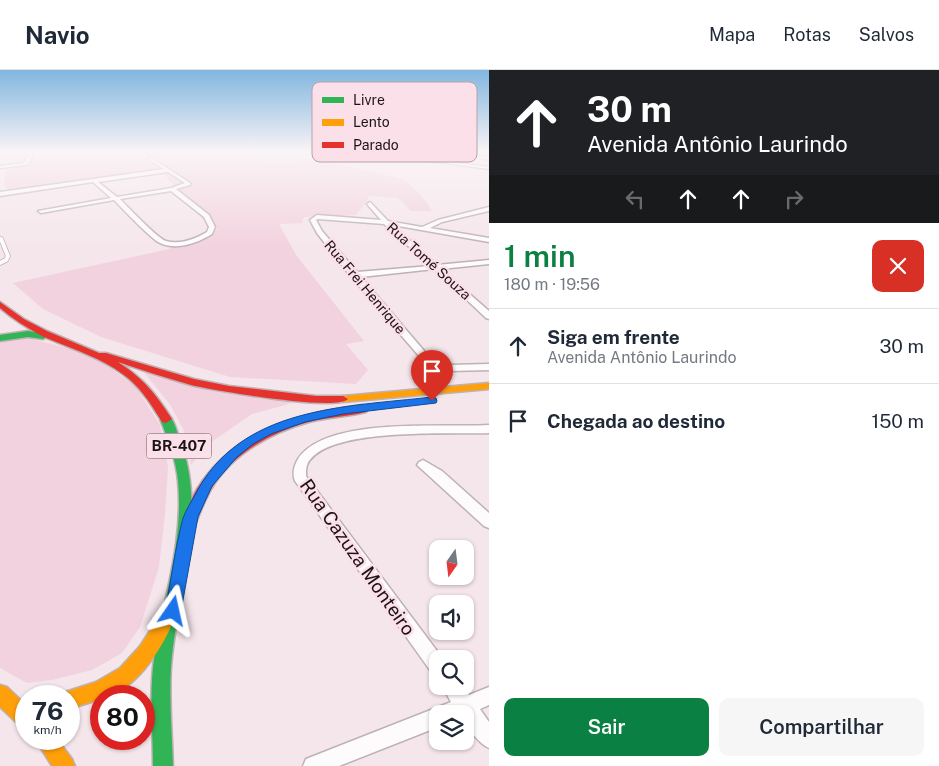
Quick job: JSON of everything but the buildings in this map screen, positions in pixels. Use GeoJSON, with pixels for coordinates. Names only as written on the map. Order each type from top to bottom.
{"type":"FeatureCollection","features":[{"type":"Feature","properties":{"kind":"main road","name":"BR-407"},"geometry":{"type":"LineString","coordinates":[[0,304],[22,323],[103,356],[139,380],[157,403],[174,430],[183,457],[186,474],[186,536],[164,658],[163,766]]}},
{"type":"Feature","properties":{"kind":"main road","name":"BR-407"},"geometry":{"type":"LineString","coordinates":[[0,338],[28,334],[75,345]]}},
{"type":"Feature","properties":{"kind":"main road"},"geometry":{"type":"LineString","coordinates":[[103,356],[193,382],[229,389],[316,400],[357,399],[489,386]]}},
{"type":"Feature","properties":{"kind":"main road"},"geometry":{"type":"LineString","coordinates":[[186,536],[191,517],[207,483],[233,454],[249,441],[267,431],[303,419],[343,411],[489,394]]}},
{"type":"Feature","properties":{"kind":"main road","name":"BR-407"},"geometry":{"type":"LineString","coordinates":[[80,698],[118,684],[141,662],[156,641],[176,596]]}},
{"type":"Feature","properties":{"kind":"main road"},"geometry":{"type":"LineString","coordinates":[[0,690],[15,695]]}},
{"type":"Feature","properties":{"kind":"main road"},"geometry":{"type":"LineString","coordinates":[[0,694],[15,708]]}},
{"type":"Feature","properties":{"kind":"main road"},"geometry":{"type":"LineString","coordinates":[[53,750],[65,766]]}},
{"type":"Feature","properties":{"kind":"street"},"geometry":{"type":"LineString","coordinates":[[0,194],[76,183]]}},
{"type":"Feature","properties":{"kind":"street"},"geometry":{"type":"LineString","coordinates":[[97,183],[164,243],[182,243],[210,233],[212,227],[207,216],[172,189]]}},
{"type":"Feature","properties":{"kind":"street"},"geometry":{"type":"LineString","coordinates":[[40,211],[172,189],[187,183]]}},
{"type":"Feature","properties":{"kind":"street","name":"Rua Tomé Souza"},"geometry":{"type":"LineString","coordinates":[[370,204],[386,222],[489,316]]}},
{"type":"Feature","properties":{"kind":"street"},"geometry":{"type":"LineString","coordinates":[[424,228],[440,221],[489,209]]}},
{"type":"Feature","properties":{"kind":"street","name":"Rua Frei Henrique"},"geometry":{"type":"LineString","coordinates":[[386,222],[314,218],[319,232],[428,361],[442,368],[452,369],[489,367]]}},
{"type":"Feature","properties":{"kind":"street"},"geometry":{"type":"LineString","coordinates":[[386,222],[489,240]]}},
{"type":"Feature","properties":{"kind":"street"},"geometry":{"type":"LineString","coordinates":[[354,275],[489,262]]}},
{"type":"Feature","properties":{"kind":"street","name":"Rua Cazuza Monteiro"},"geometry":{"type":"LineString","coordinates":[[429,655],[300,477],[299,470],[303,459],[315,449],[357,436],[380,432],[489,429]]}},
{"type":"Feature","properties":{"kind":"street"},"geometry":{"type":"LineString","coordinates":[[424,465],[489,522]]}},
{"type":"Feature","properties":{"kind":"street"},"geometry":{"type":"LineString","coordinates":[[467,705],[489,696]]}},
{"type":"Feature","properties":{"kind":"street"},"geometry":{"type":"LineString","coordinates":[[474,718],[489,738]]}},
{"type":"Feature","properties":{"kind":"street"},"geometry":{"type":"LineString","coordinates":[[313,766],[429,721]]}},
{"type":"Feature","properties":{"kind":"lane"},"geometry":{"type":"LineString","coordinates":[[0,238],[8,256],[6,260],[0,263]]}},
{"type":"Feature","properties":{"kind":"shaded area"},"geometry":{"type":"Polygon","coordinates":[[[4,183],[60,183],[8,191],[4,183]]]}},
{"type":"Feature","properties":{"kind":"shaded area"},"geometry":{"type":"Polygon","coordinates":[[[172,183],[408,183],[419,193],[432,211],[411,211],[398,198],[367,196],[369,199],[356,215],[304,217],[302,223],[279,224],[296,255],[364,341],[346,344],[368,370],[356,384],[230,377],[101,337],[43,309],[13,283],[165,250],[213,235],[217,228],[211,215],[179,191],[172,183]]]}},
{"type":"Feature","properties":{"kind":"shaded area"},"geometry":{"type":"Polygon","coordinates":[[[28,338],[79,351],[107,365],[136,387],[160,425],[168,467],[159,567],[140,627],[122,653],[92,670],[52,680],[27,683],[0,668],[0,342],[28,338]]]}},
{"type":"Feature","properties":{"kind":"shaded area"},"geometry":{"type":"Polygon","coordinates":[[[144,372],[289,400],[289,404],[252,414],[207,445],[191,465],[184,431],[171,406],[144,372]]]}},
{"type":"Feature","properties":{"kind":"traffic: fast"},"geometry":{"type":"LineString","coordinates":[[0,338],[28,334],[43,336]]}},
{"type":"Feature","properties":{"kind":"traffic: fast"},"geometry":{"type":"LineString","coordinates":[[163,766],[161,699],[163,660],[180,568],[186,510],[184,481],[178,451],[166,419]]}},
{"type":"Feature","properties":{"kind":"traffic: slow"},"geometry":{"type":"LineString","coordinates":[[343,399],[489,386]]}},
{"type":"Feature","properties":{"kind":"traffic: slow"},"geometry":{"type":"LineString","coordinates":[[80,697],[101,690],[126,674],[147,653],[164,624]]}},
{"type":"Feature","properties":{"kind":"traffic: slow"},"geometry":{"type":"LineString","coordinates":[[0,694],[15,708]]}},
{"type":"Feature","properties":{"kind":"traffic: slow"},"geometry":{"type":"LineString","coordinates":[[53,750],[65,766]]}},
{"type":"Feature","properties":{"kind":"traffic: jam"},"geometry":{"type":"LineString","coordinates":[[0,304],[21,321],[112,363],[132,377],[151,395],[166,419]]}},
{"type":"Feature","properties":{"kind":"traffic: jam"},"geometry":{"type":"LineString","coordinates":[[103,355],[193,382],[229,389],[316,400],[343,399]]}},
{"type":"Feature","properties":{"kind":"traffic: jam"},"geometry":{"type":"LineString","coordinates":[[190,521],[201,494],[216,471],[235,453],[257,438],[282,427],[308,419],[362,409]]}},
{"type":"Feature","properties":{"kind":"route"},"geometry":{"type":"LineString","coordinates":[[173,611],[191,517],[207,483],[233,454],[249,441],[283,425],[323,414],[432,401]]}}]}
